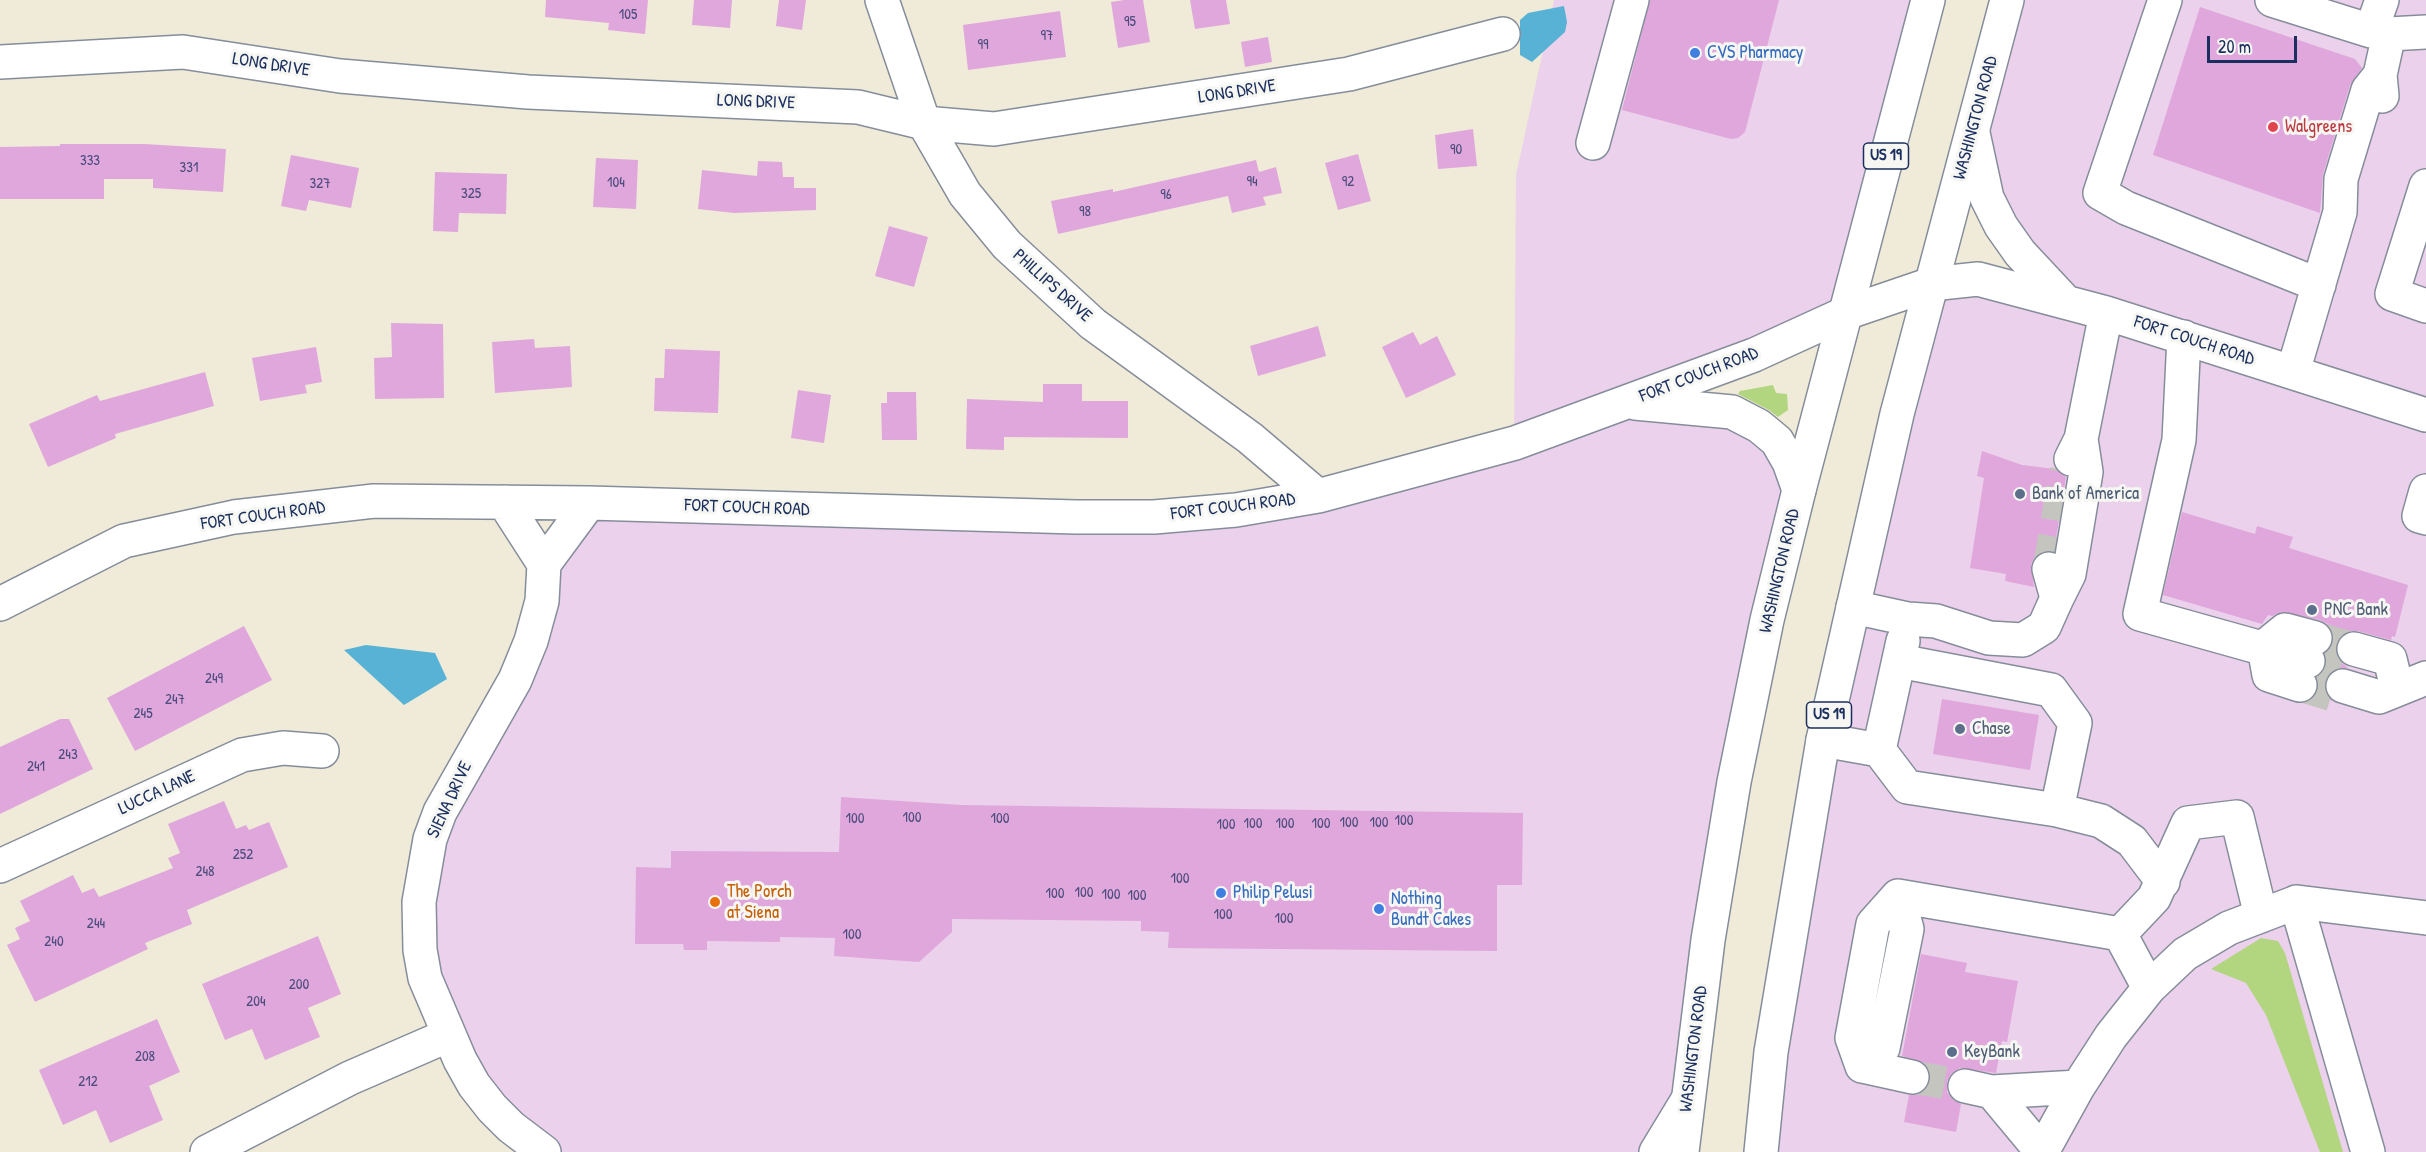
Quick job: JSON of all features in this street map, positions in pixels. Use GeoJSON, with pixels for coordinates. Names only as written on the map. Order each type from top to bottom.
{"type":"FeatureCollection","features":[{"type":"Feature","properties":{"kind":"street","name":"PHILLIPS DRIVE"},"geometry":{"type":"LineString","coordinates":[[882,0],[924,123],[965,194],[1007,245],[1052,289],[1093,324],[1250,438],[1318,496]]}},
{"type":"Feature","properties":{"kind":"street"},"geometry":{"type":"LineString","coordinates":[[1593,143],[1632,0]]}},
{"type":"Feature","properties":{"kind":"street","name":"WASHINGTON ROAD"},"geometry":{"type":"LineString","coordinates":[[1682,1152],[1708,940],[1734,782],[1767,620],[1928,0]]}},
{"type":"Feature","properties":{"kind":"street","name":"WASHINGTON ROAD"},"geometry":{"type":"LineString","coordinates":[[1761,1152],[1771,1052],[1823,740],[1898,414],[2007,0]]}},
{"type":"Feature","properties":{"kind":"street"},"geometry":{"type":"LineString","coordinates":[[2165,0],[2100,193],[2126,208],[2319,285]]}},
{"type":"Feature","properties":{"kind":"street"},"geometry":{"type":"LineString","coordinates":[[2272,0],[2380,32],[2426,32]]}},
{"type":"Feature","properties":{"kind":"street"},"geometry":{"type":"LineString","coordinates":[[2293,372],[2340,212],[2341,179],[2368,90],[2380,75],[2382,0]]}},
{"type":"Feature","properties":{"kind":"street","name":"LONG DRIVE"},"geometry":{"type":"LineString","coordinates":[[0,62],[183,52],[340,76],[528,92],[858,107],[924,123],[994,129],[1349,74],[1503,34]]}},
{"type":"Feature","properties":{"kind":"street"},"geometry":{"type":"LineString","coordinates":[[1973,133],[1987,198],[2001,226],[2020,253],[2064,300]]}},
{"type":"Feature","properties":{"kind":"street"},"geometry":{"type":"LineString","coordinates":[[2426,186],[2392,294],[2426,306]]}},
{"type":"Feature","properties":{"kind":"street","name":"FORT COUCH ROAD"},"geometry":{"type":"LineString","coordinates":[[0,604],[124,541],[234,517],[374,501],[589,503],[1076,517],[1154,517],[1236,510],[1318,496],[1515,443],[1754,355],[1846,313],[1931,284],[1978,279],[2064,300],[2426,416]]}},
{"type":"Feature","properties":{"kind":"street"},"geometry":{"type":"LineString","coordinates":[[2066,470],[2083,424],[2106,313]]}},
{"type":"Feature","properties":{"kind":"street"},"geometry":{"type":"LineString","coordinates":[[2184,337],[2179,440],[2140,614],[2264,647],[2272,666],[2308,661]]}},
{"type":"Feature","properties":{"kind":"street"},"geometry":{"type":"LineString","coordinates":[[1627,402],[1732,412],[1759,426],[1777,441],[1789,462],[1799,490]]}},
{"type":"Feature","properties":{"kind":"street"},"geometry":{"type":"LineString","coordinates":[[1853,607],[1922,620],[1989,638],[2023,640],[2044,627],[2053,584],[2069,574],[2086,472],[2083,424]]}},
{"type":"Feature","properties":{"kind":"street"},"geometry":{"type":"LineString","coordinates":[[2426,491],[2419,516],[2426,518]]}},
{"type":"Feature","properties":{"kind":"street"},"geometry":{"type":"LineString","coordinates":[[504,502],[544,564],[589,503]]}},
{"type":"Feature","properties":{"kind":"street","name":"SIENA DRIVE"},"geometry":{"type":"LineString","coordinates":[[544,564],[542,601],[531,641],[515,680],[440,812],[423,870],[418,902],[420,950],[425,978],[449,1035],[474,1085],[511,1127],[544,1152]]}},
{"type":"Feature","properties":{"kind":"street"},"geometry":{"type":"LineString","coordinates":[[1879,750],[1899,661],[1922,620]]}},
{"type":"Feature","properties":{"kind":"street"},"geometry":{"type":"LineString","coordinates":[[2390,659],[2411,683],[2376,709],[2347,673],[2390,659]]}},
{"type":"Feature","properties":{"kind":"street"},"geometry":{"type":"LineString","coordinates":[[1899,661],[2051,690],[2075,723],[2057,810]]}},
{"type":"Feature","properties":{"kind":"street"},"geometry":{"type":"LineString","coordinates":[[1823,740],[1879,750],[1907,787],[2057,810],[2101,821],[2132,841],[2163,882]]}},
{"type":"Feature","properties":{"kind":"street","name":"LUCCA LANE"},"geometry":{"type":"LineString","coordinates":[[0,866],[242,755],[283,748],[322,751]]}},
{"type":"Feature","properties":{"kind":"street"},"geometry":{"type":"LineString","coordinates":[[2120,934],[2154,898],[2188,824],[2237,817],[2261,916]]}},
{"type":"Feature","properties":{"kind":"street"},"geometry":{"type":"LineString","coordinates":[[1912,1077],[1862,1066],[1898,896],[2120,934]]}},
{"type":"Feature","properties":{"kind":"street"},"geometry":{"type":"LineString","coordinates":[[2296,902],[2368,1152]]}},
{"type":"Feature","properties":{"kind":"street"},"geometry":{"type":"LineString","coordinates":[[2078,1087],[1978,1089],[2042,1152],[2078,1087],[2111,1036],[2149,988],[2185,954],[2229,928],[2296,902],[2426,918]]}},
{"type":"Feature","properties":{"kind":"street"},"geometry":{"type":"LineString","coordinates":[[2120,934],[2149,988]]}},
{"type":"Feature","properties":{"kind":"street"},"geometry":{"type":"LineString","coordinates":[[207,1152],[350,1078],[449,1035]]}},
{"type":"Feature","properties":{"kind":"street"},"geometry":{"type":"LineString","coordinates":[[1656,1152],[1687,1101]]}},
{"type":"Feature","properties":{"kind":"shaded area"},"geometry":{"type":"Polygon","coordinates":[[[1554,0],[1928,0],[1846,313],[1629,402],[1732,412],[1789,462],[1682,1152],[544,1152],[474,1085],[419,902],[542,601],[589,503],[1154,517],[1514,443],[1516,175],[1554,0]]]}},
{"type":"Feature","properties":{"kind":"shaded area"},"geometry":{"type":"Polygon","coordinates":[[[2007,0],[2426,0],[2426,1152],[1761,1152],[1771,1052],[1931,284],[2062,300],[1981,173],[2007,0]]]}},
{"type":"Feature","properties":{"kind":"green space"},"geometry":{"type":"Polygon","coordinates":[[[1773,385],[1776,393],[1787,394],[1788,410],[1778,417],[1738,394],[1740,391],[1773,385]]]}},
{"type":"Feature","properties":{"kind":"green space"},"geometry":{"type":"Polygon","coordinates":[[[2261,938],[2278,941],[2285,953],[2343,1152],[2320,1152],[2266,1015],[2246,983],[2211,969],[2261,938]]]}},
{"type":"Feature","properties":{"kind":"water"},"geometry":{"type":"Polygon","coordinates":[[[1564,6],[1567,22],[1565,32],[1532,62],[1520,55],[1520,20],[1528,13],[1564,6]]]}},
{"type":"Feature","properties":{"kind":"water"},"geometry":{"type":"Polygon","coordinates":[[[366,645],[435,653],[447,679],[404,705],[344,650],[366,645]]]}},
{"type":"Feature","properties":{"kind":"building"},"geometry":{"type":"Polygon","coordinates":[[[546,0],[648,0],[645,34],[608,30],[609,23],[545,17],[546,0]]]}},
{"type":"Feature","properties":{"kind":"building"},"geometry":{"type":"Polygon","coordinates":[[[694,0],[732,0],[730,28],[692,25],[694,0]]]}},
{"type":"Feature","properties":{"kind":"building"},"geometry":{"type":"Polygon","coordinates":[[[779,0],[806,0],[802,30],[776,26],[779,0]]]}},
{"type":"Feature","properties":{"kind":"building"},"geometry":{"type":"Polygon","coordinates":[[[1143,0],[1150,42],[1118,48],[1111,2],[1143,0]]]}},
{"type":"Feature","properties":{"kind":"building"},"geometry":{"type":"Polygon","coordinates":[[[1190,0],[1226,0],[1230,24],[1195,29],[1190,0]]]}},
{"type":"Feature","properties":{"kind":"building","name":"CVS Pharmacy"},"geometry":{"type":"Polygon","coordinates":[[[1650,0],[1779,0],[1745,132],[1738,138],[1731,139],[1622,110],[1650,0]]]}},
{"type":"Feature","properties":{"kind":"building","name":"Walgreens"},"geometry":{"type":"Polygon","coordinates":[[[2200,7],[2355,59],[2362,68],[2350,85],[2323,174],[2320,213],[2153,155],[2200,7]]]}},
{"type":"Feature","properties":{"kind":"building"},"geometry":{"type":"Polygon","coordinates":[[[1060,11],[1066,57],[968,70],[963,25],[1060,11]]]}},
{"type":"Feature","properties":{"kind":"building"},"geometry":{"type":"Polygon","coordinates":[[[1268,37],[1272,62],[1245,67],[1241,42],[1268,37]]]}},
{"type":"Feature","properties":{"kind":"building"},"geometry":{"type":"Polygon","coordinates":[[[1473,129],[1477,166],[1438,169],[1435,135],[1473,129]]]}},
{"type":"Feature","properties":{"kind":"building"},"geometry":{"type":"Polygon","coordinates":[[[60,144],[145,144],[226,149],[223,192],[153,188],[153,179],[104,179],[104,199],[0,199],[0,147],[60,146],[60,144]]]}},
{"type":"Feature","properties":{"kind":"building"},"geometry":{"type":"Polygon","coordinates":[[[1358,154],[1371,201],[1338,210],[1325,163],[1358,154]]]}},
{"type":"Feature","properties":{"kind":"building"},"geometry":{"type":"Polygon","coordinates":[[[291,155],[359,168],[351,208],[309,200],[306,211],[281,206],[291,155]]]}},
{"type":"Feature","properties":{"kind":"building"},"geometry":{"type":"Polygon","coordinates":[[[596,158],[638,160],[636,209],[593,207],[596,158]]]}},
{"type":"Feature","properties":{"kind":"building"},"geometry":{"type":"Polygon","coordinates":[[[1256,160],[1259,172],[1276,167],[1282,193],[1263,197],[1266,205],[1232,213],[1228,196],[1058,234],[1051,201],[1113,189],[1113,192],[1256,160]]]}},
{"type":"Feature","properties":{"kind":"building"},"geometry":{"type":"Polygon","coordinates":[[[758,161],[782,162],[783,177],[794,177],[794,188],[816,188],[816,210],[734,213],[698,209],[702,170],[757,176],[758,161]]]}},
{"type":"Feature","properties":{"kind":"building"},"geometry":{"type":"Polygon","coordinates":[[[435,172],[507,174],[506,214],[459,213],[458,232],[433,231],[435,172]]]}},
{"type":"Feature","properties":{"kind":"building"},"geometry":{"type":"Polygon","coordinates":[[[889,226],[928,237],[914,287],[875,276],[889,226]]]}},
{"type":"Feature","properties":{"kind":"building"},"geometry":{"type":"Polygon","coordinates":[[[391,323],[443,324],[444,398],[375,399],[374,358],[392,357],[391,323]]]}},
{"type":"Feature","properties":{"kind":"building"},"geometry":{"type":"Polygon","coordinates":[[[1318,326],[1326,356],[1258,376],[1250,346],[1318,326]]]}},
{"type":"Feature","properties":{"kind":"building"},"geometry":{"type":"Polygon","coordinates":[[[1413,332],[1420,345],[1437,336],[1456,375],[1406,398],[1382,347],[1413,332]]]}},
{"type":"Feature","properties":{"kind":"building"},"geometry":{"type":"Polygon","coordinates":[[[534,339],[535,348],[570,346],[572,387],[495,393],[492,342],[534,339]]]}},
{"type":"Feature","properties":{"kind":"building"},"geometry":{"type":"Polygon","coordinates":[[[316,347],[322,382],[305,385],[307,393],[260,401],[252,358],[316,347]]]}},
{"type":"Feature","properties":{"kind":"building"},"geometry":{"type":"Polygon","coordinates":[[[665,349],[720,351],[718,413],[654,411],[655,378],[664,378],[665,349]]]}},
{"type":"Feature","properties":{"kind":"building"},"geometry":{"type":"Polygon","coordinates":[[[205,372],[214,406],[115,434],[116,438],[48,467],[29,424],[97,395],[100,401],[205,372]]]}},
{"type":"Feature","properties":{"kind":"building"},"geometry":{"type":"Polygon","coordinates":[[[1043,384],[1082,384],[1082,401],[1128,401],[1128,438],[1004,437],[1004,450],[966,449],[967,399],[1043,402],[1043,384]]]}},
{"type":"Feature","properties":{"kind":"building"},"geometry":{"type":"Polygon","coordinates":[[[798,390],[831,395],[824,443],[791,438],[798,390]]]}},
{"type":"Feature","properties":{"kind":"building"},"geometry":{"type":"Polygon","coordinates":[[[887,392],[916,392],[917,440],[882,440],[881,403],[887,403],[887,392]]]}},
{"type":"Feature","properties":{"kind":"building"},"geometry":{"type":"Polygon","coordinates":[[[1982,451],[2022,465],[2055,469],[2066,477],[2054,551],[2043,551],[2035,556],[2031,564],[2034,587],[2005,581],[2006,574],[1970,568],[1984,478],[1977,476],[1982,451]]]}},
{"type":"Feature","properties":{"kind":"building","name":"PNC Bank"},"geometry":{"type":"Polygon","coordinates":[[[2182,512],[2255,534],[2257,526],[2293,537],[2289,548],[2408,585],[2395,637],[2392,636],[2391,640],[2358,631],[2349,631],[2341,635],[2336,643],[2336,653],[2340,662],[2348,668],[2338,668],[2325,680],[2325,691],[2333,701],[2315,696],[2318,690],[2316,677],[2326,667],[2325,653],[2333,642],[2333,633],[2328,624],[2320,620],[2282,612],[2272,616],[2268,615],[2262,624],[2163,595],[2182,512]]]}},
{"type":"Feature","properties":{"kind":"building"},"geometry":{"type":"Polygon","coordinates":[[[244,626],[272,680],[135,751],[107,698],[244,626]]]}},
{"type":"Feature","properties":{"kind":"building"},"geometry":{"type":"Polygon","coordinates":[[[1942,699],[2039,715],[2030,770],[1933,754],[1942,699]]]}},
{"type":"Feature","properties":{"kind":"building"},"geometry":{"type":"Polygon","coordinates":[[[60,719],[69,719],[93,769],[0,814],[0,747],[60,719]]]}},
{"type":"Feature","properties":{"kind":"building"},"geometry":{"type":"Polygon","coordinates":[[[841,797],[961,805],[1523,813],[1522,885],[1497,885],[1497,951],[1168,948],[1169,932],[1141,931],[1141,921],[952,919],[952,932],[919,962],[834,956],[835,938],[780,937],[780,942],[707,941],[707,950],[684,950],[683,944],[635,944],[636,867],[671,868],[671,851],[839,852],[841,797]]]}},
{"type":"Feature","properties":{"kind":"building"},"geometry":{"type":"Polygon","coordinates":[[[224,801],[236,829],[246,825],[249,830],[269,822],[288,867],[187,910],[192,924],[145,943],[148,949],[35,1002],[7,945],[20,939],[15,928],[30,921],[20,901],[73,875],[82,893],[94,888],[99,897],[173,868],[168,858],[180,853],[168,824],[224,801]]]}},
{"type":"Feature","properties":{"kind":"building"},"geometry":{"type":"Polygon","coordinates":[[[318,936],[341,994],[308,1008],[320,1037],[265,1060],[252,1029],[225,1040],[202,984],[318,936]]]}},
{"type":"Feature","properties":{"kind":"building","name":"KeyBank"},"geometry":{"type":"Polygon","coordinates":[[[1921,954],[1967,963],[1965,972],[2018,981],[2007,1042],[2002,1041],[1996,1073],[1960,1068],[1952,1073],[1947,1081],[1947,1092],[1953,1100],[1961,1104],[1956,1132],[1904,1122],[1909,1095],[1918,1095],[1925,1090],[1930,1080],[1930,1071],[1924,1063],[1902,1056],[1921,954]]]}},
{"type":"Feature","properties":{"kind":"building"},"geometry":{"type":"Polygon","coordinates":[[[157,1019],[180,1072],[149,1086],[163,1120],[110,1143],[96,1110],[63,1125],[39,1070],[157,1019]]]}},
{"type":"Feature","properties":{"kind":"tunnel"},"geometry":{"type":"LineString","coordinates":[[2049,569],[2066,470]]}},
{"type":"Feature","properties":{"kind":"tunnel"},"geometry":{"type":"LineString","coordinates":[[2315,638],[2354,649]]}},
{"type":"Feature","properties":{"kind":"tunnel"},"geometry":{"type":"LineString","coordinates":[[2308,661],[2347,673]]}},
{"type":"Feature","properties":{"kind":"tunnel"},"geometry":{"type":"LineString","coordinates":[[2300,685],[2339,697]]}},
{"type":"Feature","properties":{"kind":"tunnel"},"geometry":{"type":"LineString","coordinates":[[1912,1077],[1965,1086]]}},
{"type":"Feature","properties":{"kind":"place","name":"CVS Pharmacy"},"geometry":{"type":"Point","coordinates":[1695,53]}},
{"type":"Feature","properties":{"kind":"place","name":"Walgreens"},"geometry":{"type":"Point","coordinates":[2273,127]}},
{"type":"Feature","properties":{"kind":"place","name":"Bank of America"},"geometry":{"type":"Point","coordinates":[2020,494]}},
{"type":"Feature","properties":{"kind":"place","name":"PNC Bank"},"geometry":{"type":"Point","coordinates":[2312,610]}},
{"type":"Feature","properties":{"kind":"place","name":"Chase"},"geometry":{"type":"Point","coordinates":[1960,729]}},
{"type":"Feature","properties":{"kind":"place","name":"Philip Pelusi"},"geometry":{"type":"Point","coordinates":[1221,893]}},
{"type":"Feature","properties":{"kind":"place","name":"The Porch at Siena"},"geometry":{"type":"Point","coordinates":[715,902]}},
{"type":"Feature","properties":{"kind":"place","name":"Nothing Bundt Cakes"},"geometry":{"type":"Point","coordinates":[1379,909]}},
{"type":"Feature","properties":{"kind":"place","name":"KeyBank"},"geometry":{"type":"Point","coordinates":[1952,1052]}}]}
